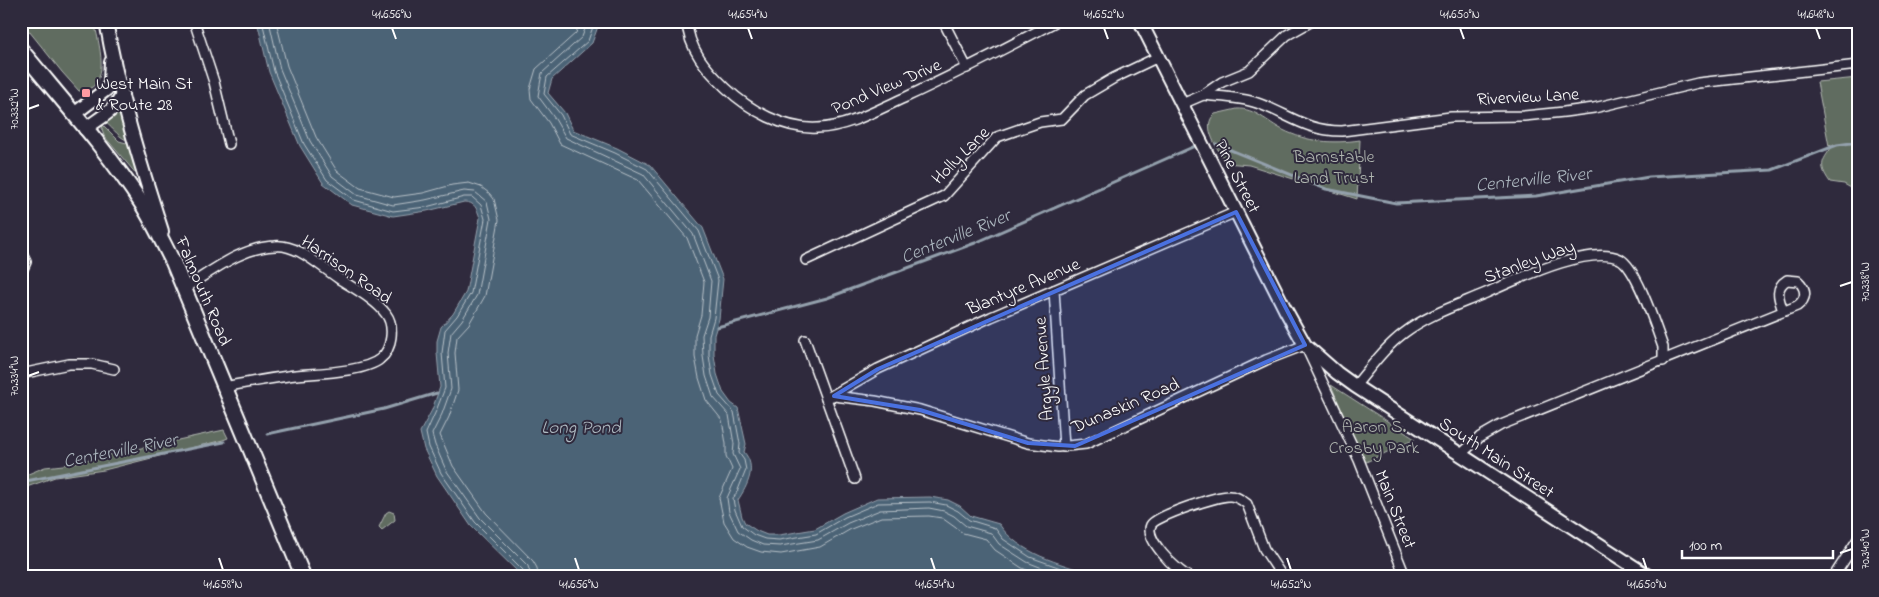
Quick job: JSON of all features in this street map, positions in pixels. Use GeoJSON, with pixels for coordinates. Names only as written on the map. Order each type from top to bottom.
{"type":"FeatureCollection","features":[{"type":"Feature","properties":{"kind":"main road"},"geometry":{"type":"LineString","coordinates":[[106,21],[111,52],[122,94],[172,262]]}},
{"type":"Feature","properties":{"kind":"main road","name":"Pine Street"},"geometry":{"type":"LineString","coordinates":[[1140,21],[1285,310],[1305,345]]}},
{"type":"Feature","properties":{"kind":"main road","name":"Falmouth Road"},"geometry":{"type":"LineString","coordinates":[[21,50],[74,114],[142,204],[172,262],[303,576]]}},
{"type":"Feature","properties":{"kind":"main road"},"geometry":{"type":"LineString","coordinates":[[74,114],[108,86],[111,76],[111,52]]}},
{"type":"Feature","properties":{"kind":"main road"},"geometry":{"type":"LineString","coordinates":[[85,129],[114,107],[122,94]]}},
{"type":"Feature","properties":{"kind":"main road","name":"South Main Street"},"geometry":{"type":"LineString","coordinates":[[1305,345],[1331,369],[1355,386],[1648,576]]}},
{"type":"Feature","properties":{"kind":"street"},"geometry":{"type":"LineString","coordinates":[[194,21],[214,82],[229,144]]}},
{"type":"Feature","properties":{"kind":"street","name":"Pond View Drive"},"geometry":{"type":"LineString","coordinates":[[687,21],[693,48],[707,68],[732,94],[763,114],[804,127],[830,127],[860,118],[967,68],[1057,21]]}},
{"type":"Feature","properties":{"kind":"street","name":"Pond View Drive"},"geometry":{"type":"LineString","coordinates":[[943,21],[967,68]]}},
{"type":"Feature","properties":{"kind":"street"},"geometry":{"type":"LineString","coordinates":[[1182,104],[1203,95],[1222,82],[1249,71],[1287,35],[1312,21]]}},
{"type":"Feature","properties":{"kind":"street","name":"Holly Lane"},"geometry":{"type":"LineString","coordinates":[[806,260],[944,196],[997,137],[1040,122],[1062,119],[1085,95],[1114,78],[1158,57]]}},
{"type":"Feature","properties":{"kind":"street","name":"Riverview Lane"},"geometry":{"type":"LineString","coordinates":[[1203,95],[1251,101],[1308,126],[1330,131],[1342,131],[1451,117],[1524,116],[1564,112],[1604,106],[1698,82],[1858,65]]}},
{"type":"Feature","properties":{"kind":"street","name":"Blantyre Avenue"},"geometry":{"type":"LineString","coordinates":[[830,398],[878,369],[991,317],[1236,212]]}},
{"type":"Feature","properties":{"kind":"street","name":"Harrison Road"},"geometry":{"type":"LineString","coordinates":[[183,289],[252,249],[284,246],[300,252],[366,297],[384,312],[389,319],[391,330],[389,347],[381,359],[374,363],[355,368],[280,377],[224,387]]}},
{"type":"Feature","properties":{"kind":"street"},"geometry":{"type":"LineString","coordinates":[[21,252],[26,262],[21,273]]}},
{"type":"Feature","properties":{"kind":"street","name":"Stanley Way"},"geometry":{"type":"LineString","coordinates":[[1355,386],[1391,344],[1419,323],[1540,270],[1564,262],[1597,256],[1621,260],[1632,271],[1663,347],[1663,361]]}},
{"type":"Feature","properties":{"kind":"street","name":"Argyle Avenue"},"geometry":{"type":"LineString","coordinates":[[1054,290],[1064,447]]}},
{"type":"Feature","properties":{"kind":"street"},"geometry":{"type":"LineString","coordinates":[[1461,454],[1480,437],[1501,425],[1783,311]]}},
{"type":"Feature","properties":{"kind":"street"},"geometry":{"type":"LineString","coordinates":[[806,340],[830,398],[855,479]]}},
{"type":"Feature","properties":{"kind":"street","name":"Dunaskin Road"},"geometry":{"type":"LineString","coordinates":[[830,398],[875,400],[920,410],[1028,443],[1064,447],[1086,444],[1266,360],[1305,345]]}},
{"type":"Feature","properties":{"kind":"street","name":"Main Street"},"geometry":{"type":"LineString","coordinates":[[1305,345],[1359,460],[1405,576]]}},
{"type":"Feature","properties":{"kind":"street"},"geometry":{"type":"LineString","coordinates":[[21,374],[69,364],[92,364],[114,369]]}},
{"type":"Feature","properties":{"kind":"street"},"geometry":{"type":"LineString","coordinates":[[1188,576],[1173,564],[1156,544],[1149,531],[1151,525],[1155,520],[1163,516],[1207,501],[1229,496],[1248,504],[1264,549],[1282,576]]}},
{"type":"Feature","properties":{"kind":"street"},"geometry":{"type":"LineString","coordinates":[[1834,576],[1858,539]]}},
{"type":"Feature","properties":{"kind":"highlighted area"},"geometry":{"type":"Polygon","coordinates":[[[1236,212],[1305,345],[1075,446],[1028,443],[920,410],[834,396],[878,369],[1236,212]]]}},
{"type":"Feature","properties":{"kind":"green space"},"geometry":{"type":"Polygon","coordinates":[[[21,21],[94,21],[101,63],[97,82],[90,89],[79,91],[21,21]]]}},
{"type":"Feature","properties":{"kind":"green space"},"geometry":{"type":"Polygon","coordinates":[[[1858,78],[1858,192],[1844,184],[1830,182],[1824,171],[1824,158],[1834,144],[1829,146],[1817,82],[1858,78]]]}},
{"type":"Feature","properties":{"kind":"green space","name":"Barnstable Land Trust"},"geometry":{"type":"Polygon","coordinates":[[[1237,109],[1255,113],[1283,130],[1301,137],[1330,142],[1360,140],[1357,199],[1249,165],[1226,163],[1215,145],[1209,125],[1215,114],[1237,109]]]}},
{"type":"Feature","properties":{"kind":"green space"},"geometry":{"type":"Polygon","coordinates":[[[120,113],[129,141],[119,136],[106,123],[120,113]]]}},
{"type":"Feature","properties":{"kind":"green space"},"geometry":{"type":"Polygon","coordinates":[[[103,125],[119,141],[130,144],[138,176],[104,136],[103,125]]]}},
{"type":"Feature","properties":{"kind":"green space","name":"Aaron S. Crosby Park"},"geometry":{"type":"Polygon","coordinates":[[[1331,385],[1415,439],[1364,463],[1331,385]]]}},
{"type":"Feature","properties":{"kind":"green space"},"geometry":{"type":"Polygon","coordinates":[[[224,430],[228,438],[223,440],[104,470],[55,477],[21,489],[21,477],[45,467],[63,465],[224,430]]]}},
{"type":"Feature","properties":{"kind":"green space"},"geometry":{"type":"Polygon","coordinates":[[[389,511],[394,513],[395,520],[382,530],[379,527],[389,511]]]}},
{"type":"Feature","properties":{"kind":"water","name":"Long Pond"},"geometry":{"type":"Polygon","coordinates":[[[257,21],[600,21],[592,43],[552,79],[548,93],[565,113],[573,130],[617,148],[650,165],[703,228],[723,279],[719,319],[714,335],[714,355],[717,374],[723,392],[731,403],[738,408],[746,444],[744,452],[750,464],[748,482],[738,500],[745,523],[767,535],[779,535],[815,529],[843,513],[877,498],[930,497],[948,500],[960,506],[971,516],[999,524],[1017,543],[1029,550],[1094,576],[522,576],[471,526],[437,476],[424,449],[420,432],[432,410],[440,387],[437,341],[441,327],[453,314],[466,292],[480,218],[477,209],[471,203],[464,202],[427,211],[393,216],[352,205],[323,183],[300,146],[269,72],[257,21]]]}},
{"type":"Feature","properties":{"kind":"waterway","name":"Centerville River"},"geometry":{"type":"LineString","coordinates":[[1216,144],[1326,189],[1396,203],[1536,196],[1649,177],[1772,170],[1837,145],[1858,142]]}},
{"type":"Feature","properties":{"kind":"waterway","name":"Centerville River"},"geometry":{"type":"LineString","coordinates":[[717,327],[827,298],[975,243],[1195,146]]}},
{"type":"Feature","properties":{"kind":"waterway","name":"Centerville River"},"geometry":{"type":"LineString","coordinates":[[267,434],[384,409],[437,393]]}},
{"type":"Feature","properties":{"kind":"waterway","name":"Centerville River"},"geometry":{"type":"LineString","coordinates":[[21,482],[224,442]]}},
{"type":"Feature","properties":{"kind":"place","name":"West Main St & Route 28"},"geometry":{"type":"Point","coordinates":[86,93]}}]}
